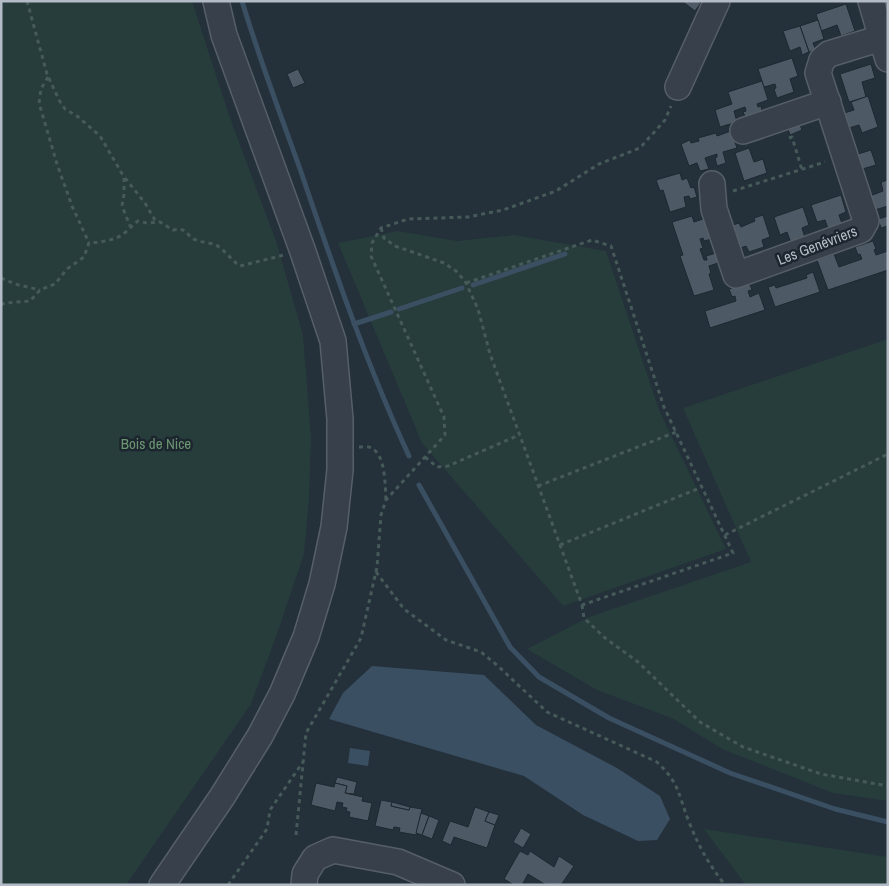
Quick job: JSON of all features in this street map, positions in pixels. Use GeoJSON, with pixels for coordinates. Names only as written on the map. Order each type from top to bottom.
{"type":"FeatureCollection","features":[{"type":"Feature","properties":{"kind":"street"},"geometry":{"type":"LineString","coordinates":[[162,885],[222,797],[260,736],[282,694],[306,637],[322,584],[334,527],[340,470],[340,419],[333,340],[224,35],[216,1]]}},
{"type":"Feature","properties":{"kind":"street"},"geometry":{"type":"LineString","coordinates":[[678,86],[717,1]]}},
{"type":"Feature","properties":{"kind":"street"},"geometry":{"type":"LineString","coordinates":[[871,1],[885,49]]}},
{"type":"Feature","properties":{"kind":"street","name":"Les Genévriers"},"geometry":{"type":"LineString","coordinates":[[713,190],[714,209],[736,275],[861,230],[866,221],[818,73],[822,60],[829,54],[885,49]]}},
{"type":"Feature","properties":{"kind":"street"},"geometry":{"type":"LineString","coordinates":[[744,131],[828,102]]}},
{"type":"Feature","properties":{"kind":"street"},"geometry":{"type":"LineString","coordinates":[[304,885],[305,874],[315,858],[333,850],[398,862],[452,885]]}},
{"type":"Feature","properties":{"kind":"path"},"geometry":{"type":"LineString","coordinates":[[28,1],[52,87],[65,109],[77,116],[100,136],[124,178],[145,203],[156,222]]}},
{"type":"Feature","properties":{"kind":"path"},"geometry":{"type":"LineString","coordinates":[[1,305],[30,301],[40,290],[55,284],[67,269],[84,257],[89,243],[72,206],[60,173],[39,103],[41,89],[48,76]]}},
{"type":"Feature","properties":{"kind":"path"},"geometry":{"type":"LineString","coordinates":[[386,500],[445,435],[444,417],[371,256],[372,243],[381,228],[408,219],[468,217],[504,210],[556,191],[599,164],[640,148],[665,120],[678,86]]}},
{"type":"Feature","properties":{"kind":"path"},"geometry":{"type":"LineString","coordinates":[[713,190],[845,156]]}},
{"type":"Feature","properties":{"kind":"path"},"geometry":{"type":"LineString","coordinates":[[124,178],[122,206],[130,226]]}},
{"type":"Feature","properties":{"kind":"path"},"geometry":{"type":"LineString","coordinates":[[89,243],[116,238],[124,234],[130,226],[138,221],[160,222],[173,230],[180,228],[195,240],[214,244],[222,249],[225,254],[240,266],[272,259],[302,249]]}},
{"type":"Feature","properties":{"kind":"path"},"geometry":{"type":"LineString","coordinates":[[381,228],[384,238],[395,246],[444,263],[456,271],[466,283],[478,309],[490,354],[582,605],[584,618],[604,638],[638,662],[700,722],[743,747],[821,774],[888,786]]}},
{"type":"Feature","properties":{"kind":"path"},"geometry":{"type":"LineString","coordinates":[[466,283],[592,240],[611,246],[664,408],[733,553],[582,605]]}},
{"type":"Feature","properties":{"kind":"path"},"geometry":{"type":"LineString","coordinates":[[1,278],[15,284],[40,290]]}},
{"type":"Feature","properties":{"kind":"path"},"geometry":{"type":"LineString","coordinates":[[538,486],[676,432]]}},
{"type":"Feature","properties":{"kind":"path"},"geometry":{"type":"LineString","coordinates":[[425,457],[437,467],[448,466],[519,435]]}},
{"type":"Feature","properties":{"kind":"path"},"geometry":{"type":"LineString","coordinates":[[296,836],[306,733],[361,638],[376,572],[381,515],[386,500],[384,472],[378,453],[371,447],[340,446]]}},
{"type":"Feature","properties":{"kind":"path"},"geometry":{"type":"LineString","coordinates":[[725,535],[888,454]]}},
{"type":"Feature","properties":{"kind":"path"},"geometry":{"type":"LineString","coordinates":[[560,545],[702,487]]}},
{"type":"Feature","properties":{"kind":"path"},"geometry":{"type":"LineString","coordinates":[[376,572],[404,609],[446,640],[481,652],[547,712],[656,762],[669,773],[678,787],[688,820],[707,862],[725,885]]}},
{"type":"Feature","properties":{"kind":"path"},"geometry":{"type":"LineString","coordinates":[[228,885],[268,829],[270,810],[303,761]]}},
{"type":"Feature","properties":{"kind":"green space","name":"Bois de Nice"},"geometry":{"type":"Polygon","coordinates":[[[1,1],[192,1],[229,115],[277,244],[303,335],[311,437],[309,499],[304,554],[251,704],[126,885],[1,885],[1,1]]]}},
{"type":"Feature","properties":{"kind":"green space"},"geometry":{"type":"Polygon","coordinates":[[[397,231],[457,241],[514,235],[606,251],[659,410],[726,549],[563,606],[422,443],[338,243],[397,231]]]}},
{"type":"Feature","properties":{"kind":"green space"},"geometry":{"type":"Polygon","coordinates":[[[888,339],[888,801],[833,793],[722,749],[674,719],[597,690],[527,649],[589,617],[751,562],[683,408],[888,339]]]}},
{"type":"Feature","properties":{"kind":"green space"},"geometry":{"type":"Polygon","coordinates":[[[704,829],[888,857],[888,885],[746,885],[704,829]]]}},
{"type":"Feature","properties":{"kind":"water"},"geometry":{"type":"Polygon","coordinates":[[[372,666],[484,675],[536,725],[617,768],[660,796],[670,819],[657,840],[638,841],[583,815],[524,776],[329,719],[343,693],[372,666]]]}},
{"type":"Feature","properties":{"kind":"water"},"geometry":{"type":"Polygon","coordinates":[[[350,748],[370,751],[368,766],[348,763],[350,748]]]}},
{"type":"Feature","properties":{"kind":"building"},"geometry":{"type":"Polygon","coordinates":[[[684,1],[698,1],[701,3],[695,11],[684,1]]]}},
{"type":"Feature","properties":{"kind":"building"},"geometry":{"type":"Polygon","coordinates":[[[846,4],[855,31],[841,36],[837,25],[821,31],[816,14],[846,4]]]}},
{"type":"Feature","properties":{"kind":"building"},"geometry":{"type":"Polygon","coordinates":[[[818,20],[824,39],[813,43],[816,50],[809,52],[800,26],[818,20]]]}},
{"type":"Feature","properties":{"kind":"building"},"geometry":{"type":"Polygon","coordinates":[[[800,26],[809,52],[802,55],[800,47],[790,51],[783,31],[800,26]]]}},
{"type":"Feature","properties":{"kind":"building"},"geometry":{"type":"Polygon","coordinates":[[[792,58],[798,76],[790,79],[794,92],[777,98],[774,89],[776,88],[775,84],[764,87],[758,69],[792,58]]]}},
{"type":"Feature","properties":{"kind":"building"},"geometry":{"type":"Polygon","coordinates":[[[871,64],[875,78],[862,82],[866,97],[849,102],[840,74],[871,64]]]}},
{"type":"Feature","properties":{"kind":"building"},"geometry":{"type":"Polygon","coordinates":[[[298,69],[305,83],[293,88],[287,74],[298,69]]]}},
{"type":"Feature","properties":{"kind":"building"},"geometry":{"type":"Polygon","coordinates":[[[762,81],[768,100],[757,104],[758,107],[761,106],[763,116],[747,121],[743,112],[746,111],[745,107],[734,111],[737,122],[720,127],[715,110],[732,104],[728,92],[762,81]]]}},
{"type":"Feature","properties":{"kind":"building"},"geometry":{"type":"Polygon","coordinates":[[[868,96],[878,127],[862,133],[859,125],[846,129],[841,114],[854,110],[851,102],[868,96]]]}},
{"type":"Feature","properties":{"kind":"building"},"geometry":{"type":"Polygon","coordinates":[[[799,122],[802,130],[790,135],[787,126],[799,122]]]}},
{"type":"Feature","properties":{"kind":"building"},"geometry":{"type":"Polygon","coordinates":[[[731,131],[737,148],[723,152],[726,163],[717,166],[715,158],[717,154],[705,158],[709,169],[700,171],[697,163],[689,166],[681,144],[690,140],[691,143],[699,141],[698,138],[716,133],[717,136],[731,131]]]}},
{"type":"Feature","properties":{"kind":"building"},"geometry":{"type":"Polygon","coordinates":[[[749,148],[754,162],[763,159],[767,173],[744,181],[735,153],[749,148]]]}},
{"type":"Feature","properties":{"kind":"building"},"geometry":{"type":"Polygon","coordinates":[[[871,150],[876,165],[859,170],[855,155],[871,150]]]}},
{"type":"Feature","properties":{"kind":"building"},"geometry":{"type":"Polygon","coordinates":[[[680,173],[682,180],[687,178],[691,188],[694,187],[697,197],[690,199],[689,196],[684,197],[686,207],[670,212],[663,190],[660,191],[656,180],[680,173]]]}},
{"type":"Feature","properties":{"kind":"building"},"geometry":{"type":"Polygon","coordinates":[[[888,180],[888,206],[875,210],[870,196],[883,191],[881,182],[888,180]]]}},
{"type":"Feature","properties":{"kind":"building"},"geometry":{"type":"Polygon","coordinates":[[[841,195],[846,212],[839,215],[844,229],[830,234],[825,220],[817,222],[811,205],[841,195]]]}},
{"type":"Feature","properties":{"kind":"building"},"geometry":{"type":"Polygon","coordinates":[[[803,207],[809,225],[802,228],[806,241],[792,246],[787,232],[780,235],[774,217],[803,207]]]}},
{"type":"Feature","properties":{"kind":"building"},"geometry":{"type":"Polygon","coordinates":[[[763,215],[770,237],[762,240],[764,247],[749,252],[746,246],[738,249],[730,226],[739,223],[741,227],[755,221],[754,218],[763,215]]]}},
{"type":"Feature","properties":{"kind":"building"},"geometry":{"type":"Polygon","coordinates":[[[692,216],[694,222],[706,218],[712,239],[704,241],[703,238],[700,239],[703,248],[700,249],[704,260],[707,260],[706,256],[716,253],[718,263],[709,266],[711,273],[709,274],[714,290],[694,296],[680,256],[683,255],[672,222],[692,216]]]}},
{"type":"Feature","properties":{"kind":"building"},"geometry":{"type":"Polygon","coordinates":[[[888,216],[888,226],[881,228],[878,219],[888,216]]]}},
{"type":"Feature","properties":{"kind":"building"},"geometry":{"type":"Polygon","coordinates":[[[873,241],[876,255],[888,251],[888,270],[828,290],[817,260],[834,254],[839,267],[862,259],[855,247],[873,241]]]}},
{"type":"Feature","properties":{"kind":"building"},"geometry":{"type":"Polygon","coordinates":[[[813,272],[820,292],[775,307],[768,287],[775,285],[776,288],[807,278],[806,275],[813,272]]]}},
{"type":"Feature","properties":{"kind":"building"},"geometry":{"type":"Polygon","coordinates":[[[749,282],[752,290],[748,291],[750,297],[759,293],[765,310],[710,328],[705,311],[736,301],[735,296],[732,297],[729,289],[749,282]]]}},
{"type":"Feature","properties":{"kind":"building"},"geometry":{"type":"Polygon","coordinates":[[[337,777],[357,782],[354,794],[345,793],[347,786],[335,783],[337,777]]]}},
{"type":"Feature","properties":{"kind":"building"},"geometry":{"type":"Polygon","coordinates":[[[316,783],[334,787],[335,783],[347,786],[345,793],[363,797],[362,801],[372,803],[368,821],[349,817],[350,812],[346,811],[347,808],[342,807],[343,803],[337,802],[335,811],[311,805],[316,783]]]}},
{"type":"Feature","properties":{"kind":"building"},"geometry":{"type":"Polygon","coordinates":[[[381,800],[392,802],[391,806],[409,810],[410,807],[422,809],[416,835],[399,832],[400,828],[394,827],[393,830],[375,826],[381,800]]]}},
{"type":"Feature","properties":{"kind":"building"},"geometry":{"type":"Polygon","coordinates":[[[392,802],[410,807],[409,810],[391,806],[392,802]]]}},
{"type":"Feature","properties":{"kind":"building"},"geometry":{"type":"Polygon","coordinates":[[[475,807],[489,812],[485,821],[495,825],[487,848],[454,837],[451,845],[442,841],[450,821],[468,827],[475,807]]]}},
{"type":"Feature","properties":{"kind":"building"},"geometry":{"type":"Polygon","coordinates":[[[489,812],[499,815],[495,825],[485,821],[489,812]]]}},
{"type":"Feature","properties":{"kind":"building"},"geometry":{"type":"Polygon","coordinates":[[[421,813],[429,816],[422,835],[416,833],[421,813]]]}},
{"type":"Feature","properties":{"kind":"building"},"geometry":{"type":"Polygon","coordinates":[[[429,816],[439,820],[432,839],[422,835],[429,816]]]}},
{"type":"Feature","properties":{"kind":"building"},"geometry":{"type":"Polygon","coordinates":[[[521,828],[531,834],[523,848],[513,842],[521,828]]]}},
{"type":"Feature","properties":{"kind":"building"},"geometry":{"type":"Polygon","coordinates":[[[520,851],[528,855],[530,851],[554,867],[559,856],[574,866],[561,885],[546,885],[528,874],[522,885],[514,885],[504,879],[520,851]]]}},
{"type":"Feature","properties":{"kind":"waterway"},"geometry":{"type":"LineString","coordinates":[[242,1],[351,314],[378,386],[409,456]]}},
{"type":"Feature","properties":{"kind":"waterway"},"geometry":{"type":"LineString","coordinates":[[473,285],[565,254]]}},
{"type":"Feature","properties":{"kind":"waterway"},"geometry":{"type":"LineString","coordinates":[[399,309],[462,288]]}},
{"type":"Feature","properties":{"kind":"waterway"},"geometry":{"type":"LineString","coordinates":[[354,324],[391,312]]}},
{"type":"Feature","properties":{"kind":"waterway"},"geometry":{"type":"LineString","coordinates":[[419,485],[510,647],[539,677],[609,718],[730,773],[835,809],[888,822]]}}]}
